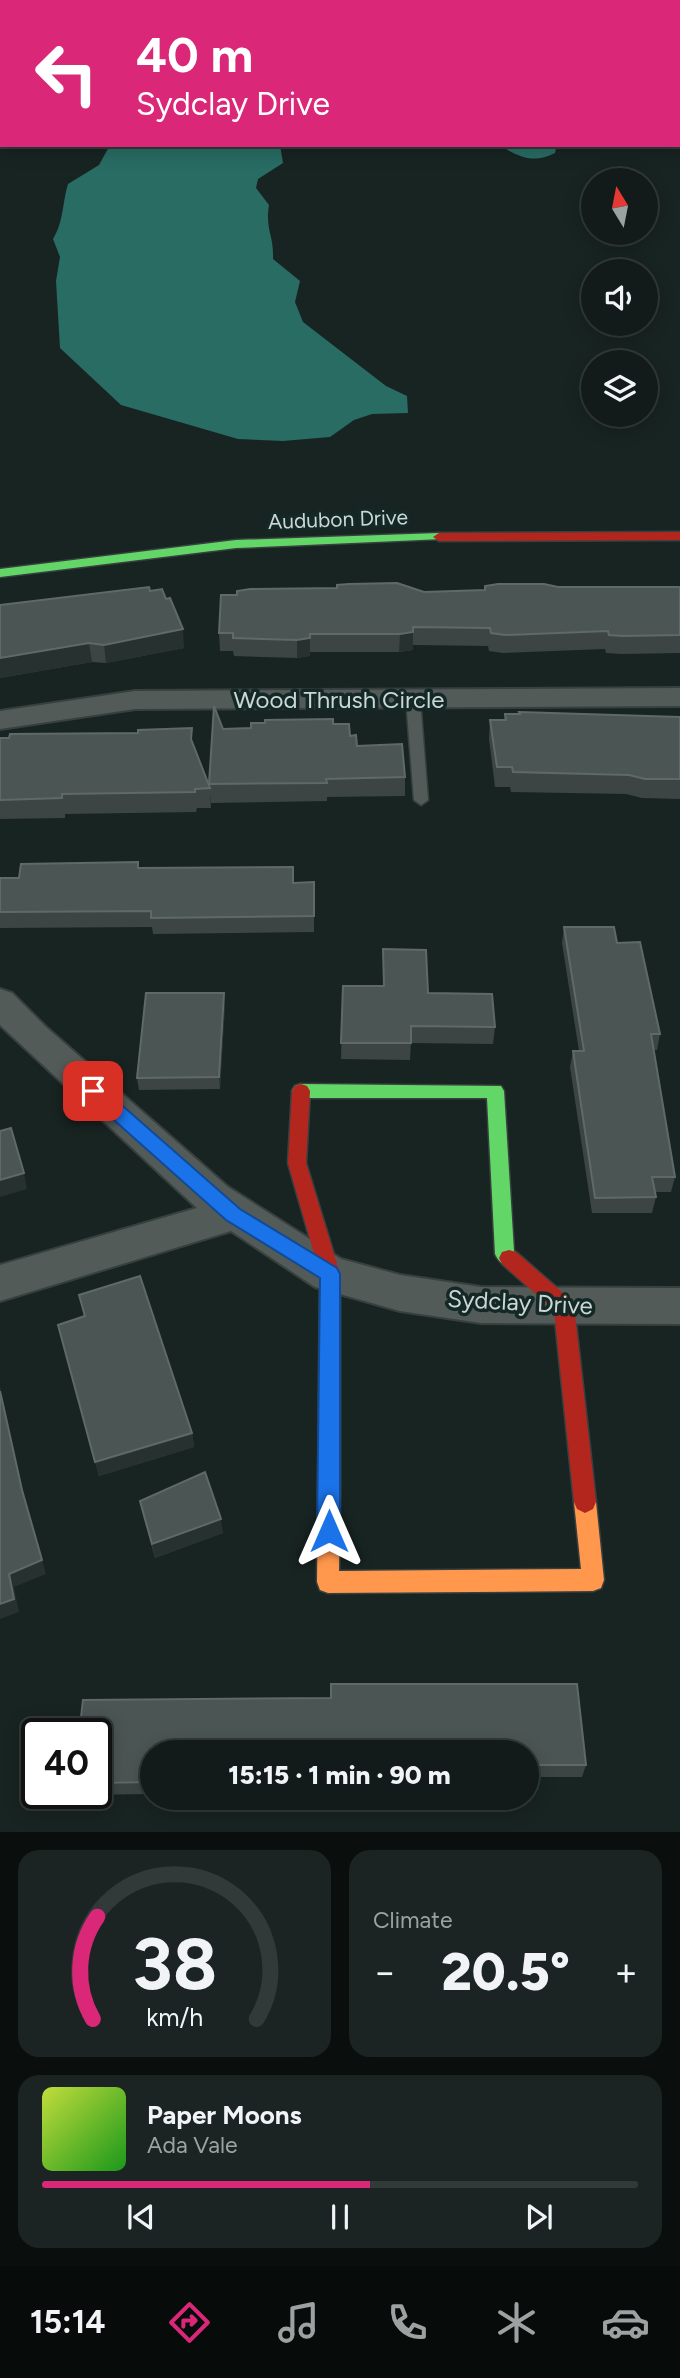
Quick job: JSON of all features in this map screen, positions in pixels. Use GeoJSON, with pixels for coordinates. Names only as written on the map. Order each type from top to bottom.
{"type":"FeatureCollection","features":[{"type":"Feature","properties":{"kind":"street","name":"Audubon Drive"},"geometry":{"type":"LineString","coordinates":[[0,573],[160,552],[280,542],[457,536],[680,536]]}},
{"type":"Feature","properties":{"kind":"street","name":"Wood Thrush Circle"},"geometry":{"type":"LineString","coordinates":[[0,720],[135,700],[680,697]]}},
{"type":"Feature","properties":{"kind":"street","name":"Sydclay Drive"},"geometry":{"type":"LineString","coordinates":[[0,1002],[33,1037],[233,1214],[330,1274],[400,1293],[481,1305],[680,1306]]}},
{"type":"Feature","properties":{"kind":"street"},"geometry":{"type":"LineString","coordinates":[[301,1091],[495,1091],[505,1254],[564,1306],[593,1580],[328,1583],[330,1274],[297,1163],[301,1091]]}},
{"type":"Feature","properties":{"kind":"street"},"geometry":{"type":"LineString","coordinates":[[0,1283],[233,1214]]}},
{"type":"Feature","properties":{"kind":"lane"},"geometry":{"type":"LineString","coordinates":[[413,699],[421,800]]}},
{"type":"Feature","properties":{"kind":"shaded area"},"geometry":{"type":"Polygon","coordinates":[[[109,147],[280,147],[283,163],[258,179],[256,188],[269,205],[268,221],[273,259],[300,281],[295,302],[303,322],[386,386],[407,396],[408,413],[372,414],[354,420],[330,437],[283,441],[238,439],[121,405],[60,348],[56,281],[60,257],[53,239],[61,219],[68,184],[99,165],[109,147]]]}},
{"type":"Feature","properties":{"kind":"shaded area"},"geometry":{"type":"Polygon","coordinates":[[[503,147],[561,147],[556,148],[555,153],[540,158],[520,156],[503,147]]]}},
{"type":"Feature","properties":{"kind":"building"},"geometry":{"type":"Polygon","coordinates":[[[397,583],[424,592],[485,590],[485,586],[498,584],[680,587],[680,635],[623,636],[609,635],[608,631],[505,635],[491,633],[490,628],[413,627],[413,632],[400,634],[310,634],[310,638],[297,640],[233,638],[233,633],[219,633],[221,595],[237,595],[237,591],[250,589],[337,588],[337,585],[349,584],[397,583]]]}},
{"type":"Feature","properties":{"kind":"building"},"geometry":{"type":"Polygon","coordinates":[[[149,587],[150,591],[162,589],[166,599],[170,598],[183,629],[104,645],[89,643],[0,658],[0,605],[149,587]]]}},
{"type":"Feature","properties":{"kind":"building"},"geometry":{"type":"Polygon","coordinates":[[[214,706],[223,729],[251,728],[251,723],[265,723],[265,720],[333,719],[333,724],[349,724],[350,736],[356,735],[357,746],[402,744],[405,777],[326,779],[327,783],[209,784],[214,706]]]}},
{"type":"Feature","properties":{"kind":"building"},"geometry":{"type":"Polygon","coordinates":[[[519,712],[680,717],[680,779],[513,772],[512,767],[497,767],[490,720],[506,720],[505,714],[520,714],[519,712]]]}},
{"type":"Feature","properties":{"kind":"building"},"geometry":{"type":"Polygon","coordinates":[[[192,728],[191,739],[210,788],[195,789],[195,792],[62,794],[62,798],[0,800],[0,738],[9,738],[10,734],[138,733],[138,730],[192,728]]]}},
{"type":"Feature","properties":{"kind":"building"},"geometry":{"type":"Polygon","coordinates":[[[138,862],[138,868],[293,867],[293,883],[314,882],[314,916],[151,918],[151,911],[0,912],[0,878],[19,878],[21,864],[138,862]]]}},
{"type":"Feature","properties":{"kind":"building"},"geometry":{"type":"Polygon","coordinates":[[[564,927],[614,927],[617,943],[640,942],[660,1034],[651,1034],[675,1177],[652,1177],[656,1197],[595,1198],[573,1051],[584,1051],[564,927]]]}},
{"type":"Feature","properties":{"kind":"building"},"geometry":{"type":"Polygon","coordinates":[[[383,949],[426,950],[428,993],[492,994],[495,1027],[411,1026],[411,1043],[341,1043],[343,986],[384,986],[383,949]]]}},
{"type":"Feature","properties":{"kind":"building"},"geometry":{"type":"Polygon","coordinates":[[[146,993],[224,993],[219,1077],[137,1078],[146,993]]]}},
{"type":"Feature","properties":{"kind":"building"},"geometry":{"type":"Polygon","coordinates":[[[11,1128],[24,1173],[0,1180],[0,1131],[11,1128]]]}},
{"type":"Feature","properties":{"kind":"building"},"geometry":{"type":"Polygon","coordinates":[[[140,1276],[192,1433],[95,1462],[58,1325],[85,1316],[79,1295],[140,1276]]]}},
{"type":"Feature","properties":{"kind":"building"},"geometry":{"type":"Polygon","coordinates":[[[0,1391],[22,1490],[42,1560],[9,1574],[14,1599],[0,1604],[0,1391]]]}},
{"type":"Feature","properties":{"kind":"building"},"geometry":{"type":"Polygon","coordinates":[[[205,1472],[221,1519],[152,1544],[140,1501],[205,1472]]]}},
{"type":"Feature","properties":{"kind":"building"},"geometry":{"type":"Polygon","coordinates":[[[331,1684],[577,1684],[586,1765],[539,1765],[539,1740],[140,1740],[140,1782],[112,1783],[112,1718],[81,1718],[83,1700],[331,1698],[331,1684]]]}},
{"type":"Feature","properties":{"kind":"traffic: fast"},"geometry":{"type":"LineString","coordinates":[[0,573],[236,544],[439,537]]}},
{"type":"Feature","properties":{"kind":"traffic: fast"},"geometry":{"type":"LineString","coordinates":[[301,1091],[495,1091],[505,1254],[509,1258]]}},
{"type":"Feature","properties":{"kind":"traffic: slow"},"geometry":{"type":"LineString","coordinates":[[329,1495],[328,1582],[593,1580],[585,1502]]}},
{"type":"Feature","properties":{"kind":"traffic: jam"},"geometry":{"type":"LineString","coordinates":[[439,537],[680,536]]}},
{"type":"Feature","properties":{"kind":"traffic: jam"},"geometry":{"type":"LineString","coordinates":[[301,1091],[297,1163],[330,1274],[329,1495]]}},
{"type":"Feature","properties":{"kind":"traffic: jam"},"geometry":{"type":"LineString","coordinates":[[509,1258],[564,1306],[585,1502]]}},
{"type":"Feature","properties":{"kind":"route"},"geometry":{"type":"LineString","coordinates":[[93,1091],[233,1214],[330,1274],[329,1531]]}}]}
